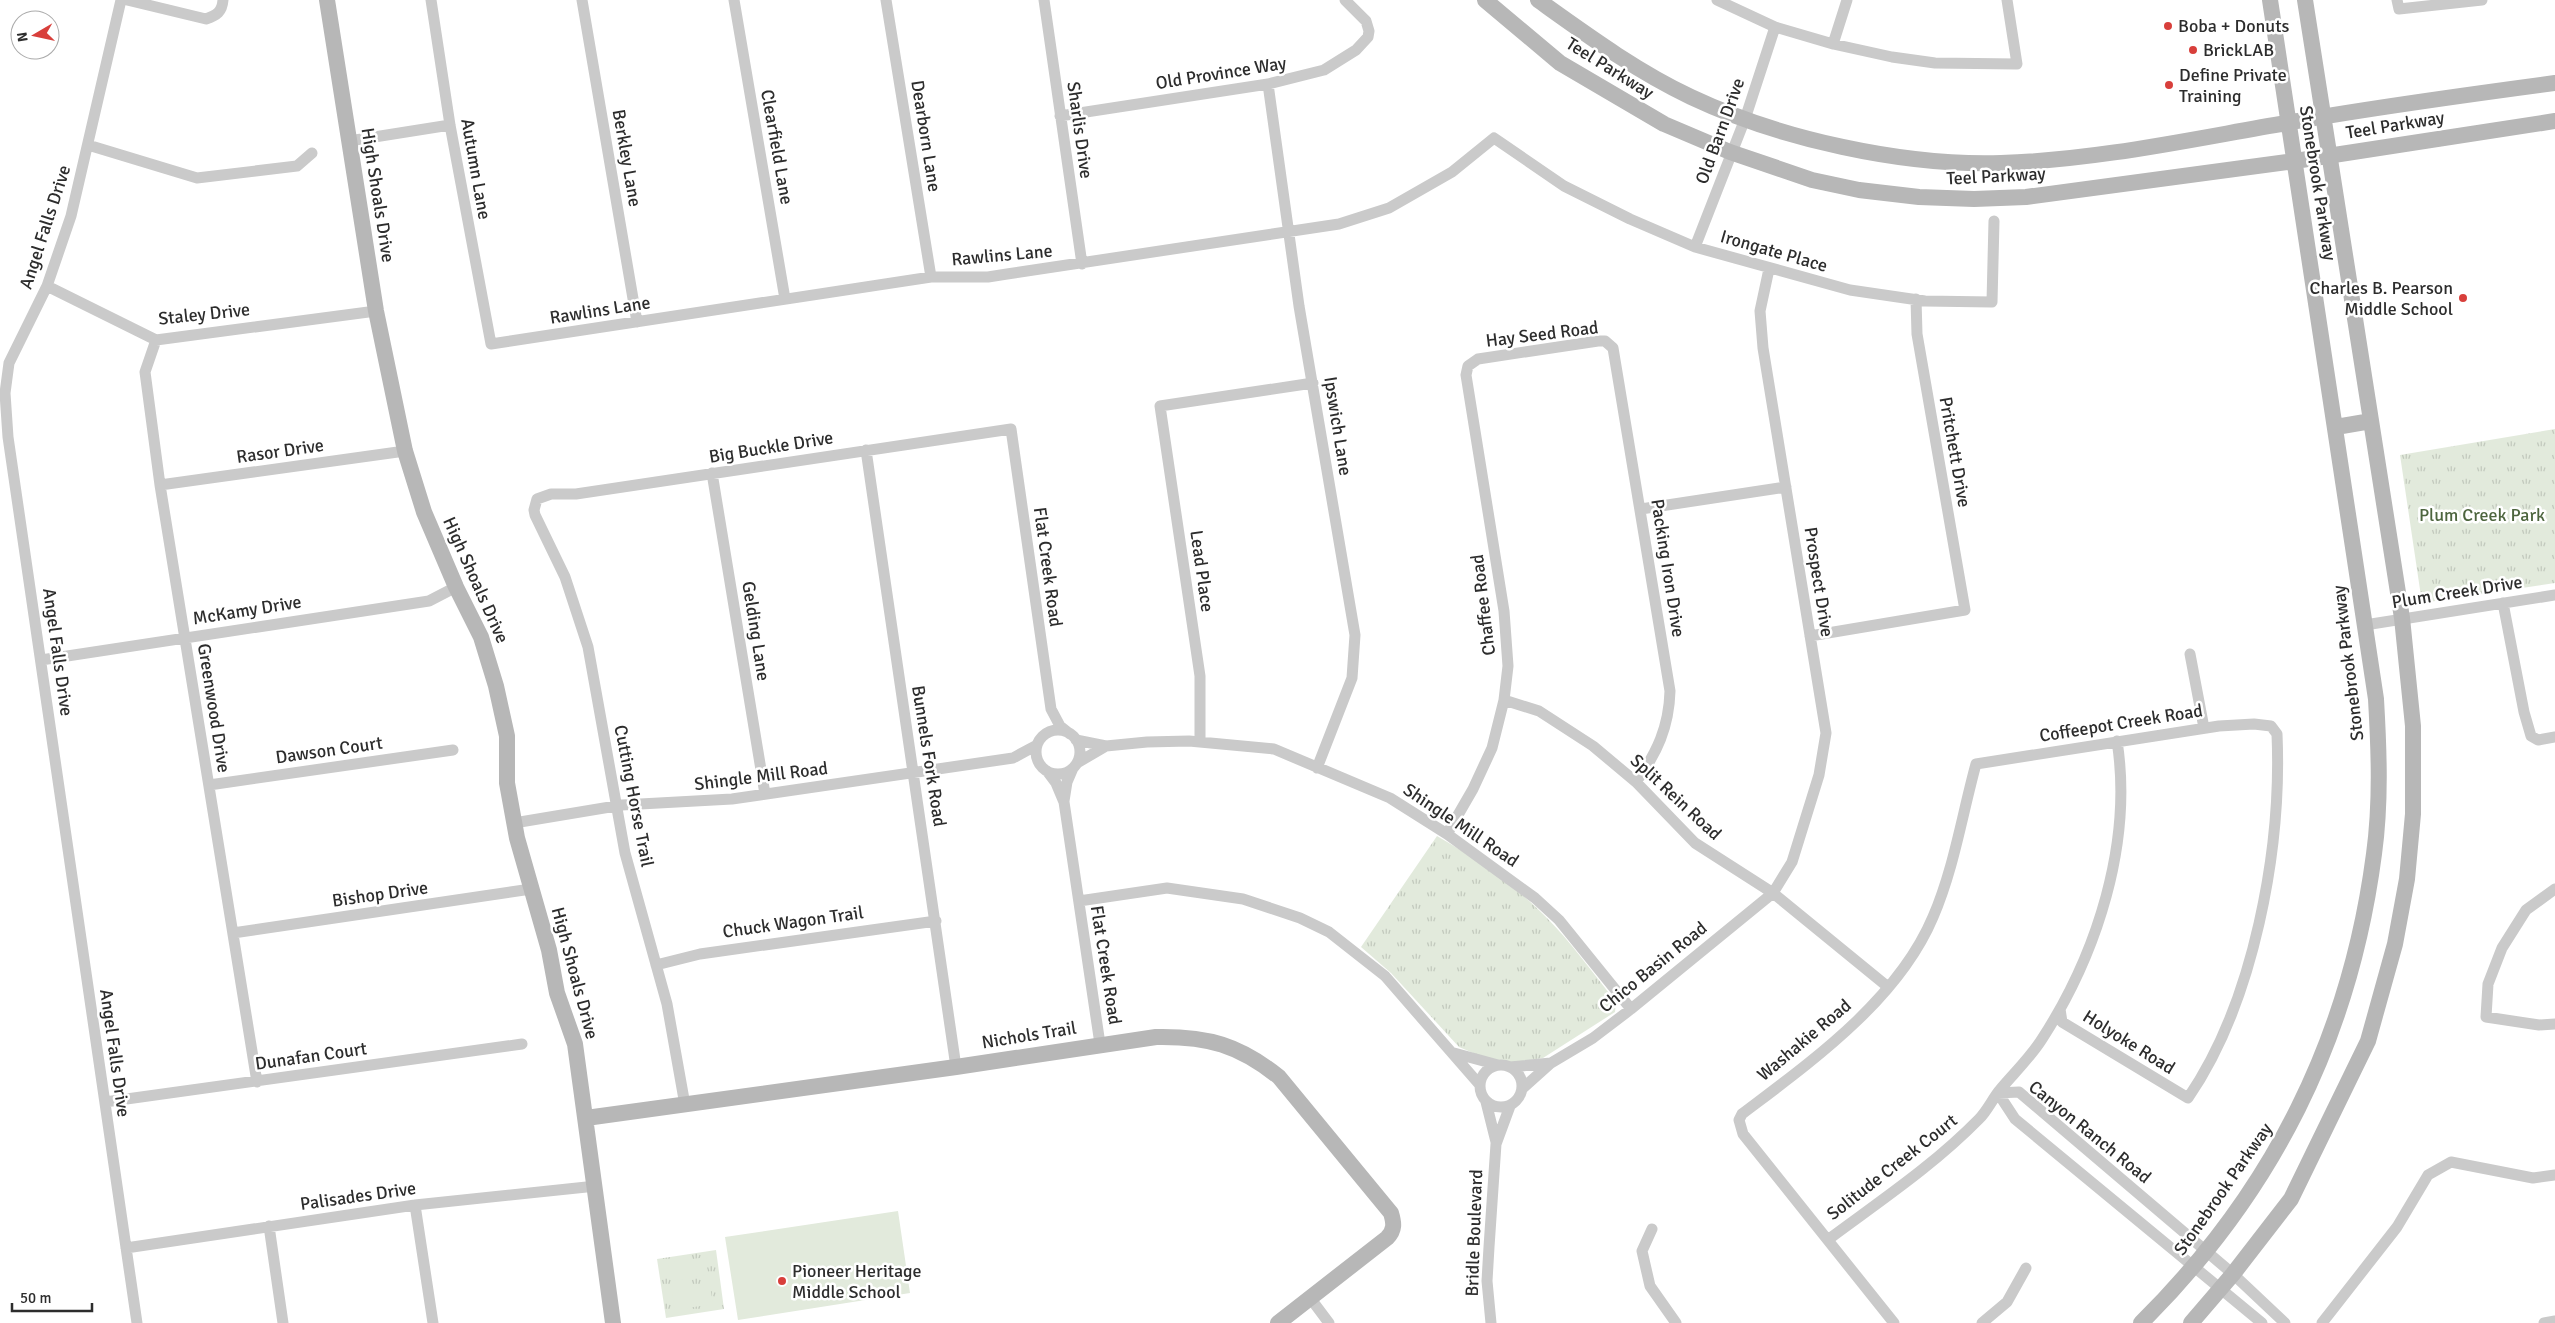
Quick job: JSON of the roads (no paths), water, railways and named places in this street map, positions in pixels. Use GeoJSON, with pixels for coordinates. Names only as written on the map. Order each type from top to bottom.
{"type":"FeatureCollection","features":[{"type":"Feature","properties":{"kind":"main road","name":"High Shoals Drive"},"geometry":{"type":"LineString","coordinates":[[327,0],[376,311],[405,451],[424,512],[456,587],[481,637],[496,686],[507,736],[507,783],[514,823],[531,889],[550,950],[557,993],[575,1044],[596,1186],[613,1323]]}},
{"type":"Feature","properties":{"kind":"main road","name":"Teel Parkway"},"geometry":{"type":"LineString","coordinates":[[1485,0],[1560,63],[1664,124],[1730,152],[1812,180],[1839,186],[1942,199],[2026,197],[2295,161],[2555,121]]}},
{"type":"Feature","properties":{"kind":"main road","name":"Teel Parkway"},"geometry":{"type":"LineString","coordinates":[[1538,0],[1620,58],[1690,97],[1745,119],[1852,149],[1924,161],[2000,164],[2106,155],[2324,116],[2488,90],[2555,83]]}},
{"type":"Feature","properties":{"kind":"main road","name":"Stonebrook Parkway"},"geometry":{"type":"LineString","coordinates":[[2141,1323],[2207,1252],[2259,1179],[2288,1129],[2317,1070],[2352,969],[2364,920],[2374,853],[2378,805],[2376,699],[2270,0]]}},
{"type":"Feature","properties":{"kind":"main road","name":"Stonebrook Parkway"},"geometry":{"type":"LineString","coordinates":[[2191,1323],[2221,1289],[2291,1199],[2368,1041],[2384,990],[2395,944],[2407,879],[2413,814],[2413,726],[2402,618],[2305,0]]}},
{"type":"Feature","properties":{"kind":"main road"},"geometry":{"type":"LineString","coordinates":[[2336,427],[2371,421]]}},
{"type":"Feature","properties":{"kind":"main road","name":"Nichols Trail"},"geometry":{"type":"LineString","coordinates":[[586,1118],[956,1067],[1156,1037],[1188,1036],[1219,1042],[1257,1060],[1279,1077],[1391,1213],[1394,1228],[1379,1244],[1311,1299]]}},
{"type":"Feature","properties":{"kind":"main road"},"geometry":{"type":"LineString","coordinates":[[1278,1323],[1311,1299]]}},
{"type":"Feature","properties":{"kind":"street","name":"Angel Falls Drive"},"geometry":{"type":"LineString","coordinates":[[121,0],[71,216],[47,286],[9,363],[5,393],[4,437],[41,660],[137,1323]]}},
{"type":"Feature","properties":{"kind":"street"},"geometry":{"type":"LineString","coordinates":[[127,0],[206,19],[217,15],[222,7],[223,0]]}},
{"type":"Feature","properties":{"kind":"street","name":"Autumn Lane"},"geometry":{"type":"LineString","coordinates":[[430,0],[450,125],[491,344]]}},
{"type":"Feature","properties":{"kind":"street","name":"Berkley Lane"},"geometry":{"type":"LineString","coordinates":[[582,0],[636,322]]}},
{"type":"Feature","properties":{"kind":"street","name":"Clearfield Lane"},"geometry":{"type":"LineString","coordinates":[[734,0],[785,299]]}},
{"type":"Feature","properties":{"kind":"street","name":"Dearborn Lane"},"geometry":{"type":"LineString","coordinates":[[886,0],[931,277]]}},
{"type":"Feature","properties":{"kind":"street","name":"Sharlis Drive"},"geometry":{"type":"LineString","coordinates":[[1044,0],[1082,264]]}},
{"type":"Feature","properties":{"kind":"street","name":"Old Province Way"},"geometry":{"type":"LineString","coordinates":[[1060,116],[1268,84],[1324,70],[1366,42],[1370,31],[1366,21],[1345,0]]}},
{"type":"Feature","properties":{"kind":"street"},"geometry":{"type":"LineString","coordinates":[[1718,0],[1775,27],[1833,44],[1892,57],[1935,63],[2017,64],[2007,0]]}},
{"type":"Feature","properties":{"kind":"street"},"geometry":{"type":"LineString","coordinates":[[1833,44],[1847,0]]}},
{"type":"Feature","properties":{"kind":"street"},"geometry":{"type":"LineString","coordinates":[[2398,5],[2482,0]]}},
{"type":"Feature","properties":{"kind":"street","name":"Old Barn Drive"},"geometry":{"type":"LineString","coordinates":[[1695,247],[1730,152],[1745,119],[1775,27]]}},
{"type":"Feature","properties":{"kind":"street","name":"Ipswich Lane"},"geometry":{"type":"LineString","coordinates":[[1268,84],[1288,232],[1355,648],[1350,685],[1318,768]]}},
{"type":"Feature","properties":{"kind":"street"},"geometry":{"type":"LineString","coordinates":[[349,141],[450,125]]}},
{"type":"Feature","properties":{"kind":"street","name":"Rawlins Lane"},"geometry":{"type":"LineString","coordinates":[[491,344],[931,277],[988,277],[1339,224],[1389,208],[1452,172],[1494,138]]}},
{"type":"Feature","properties":{"kind":"street","name":"Irongate Place"},"geometry":{"type":"LineString","coordinates":[[1494,138],[1564,186],[1630,219],[1695,247],[1850,290],[1916,300],[1992,302],[1994,221]]}},
{"type":"Feature","properties":{"kind":"street"},"geometry":{"type":"LineString","coordinates":[[88,145],[197,178],[297,166],[312,153]]}},
{"type":"Feature","properties":{"kind":"street","name":"Prospect Drive"},"geometry":{"type":"LineString","coordinates":[[1769,269],[1760,311],[1762,339],[1826,733],[1819,776],[1792,862],[1773,893]]}},
{"type":"Feature","properties":{"kind":"street","name":"Staley Drive"},"geometry":{"type":"LineString","coordinates":[[47,286],[156,340],[376,311]]}},
{"type":"Feature","properties":{"kind":"street","name":"Pritchett Drive"},"geometry":{"type":"LineString","coordinates":[[1810,636],[1965,610],[1917,334],[1916,300]]}},
{"type":"Feature","properties":{"kind":"street","name":"Greenwood Drive"},"geometry":{"type":"LineString","coordinates":[[156,340],[145,372],[160,485],[257,1082]]}},
{"type":"Feature","properties":{"kind":"street","name":"Hay Seed Road"},"geometry":{"type":"LineString","coordinates":[[1470,363],[1478,359],[1598,341],[1608,343],[1615,352]]}},
{"type":"Feature","properties":{"kind":"street","name":"Packing Iron Drive"},"geometry":{"type":"LineString","coordinates":[[1615,352],[1670,691],[1668,715],[1663,735],[1654,756],[1636,782]]}},
{"type":"Feature","properties":{"kind":"street","name":"Chaffee Road"},"geometry":{"type":"LineString","coordinates":[[1447,834],[1484,767],[1496,734],[1504,700],[1508,666],[1507,631],[1466,376],[1470,363]]}},
{"type":"Feature","properties":{"kind":"street","name":"Lead Place"},"geometry":{"type":"LineString","coordinates":[[1200,742],[1200,680],[1160,406],[1314,384]]}},
{"type":"Feature","properties":{"kind":"street","name":"Big Buckle Drive"},"geometry":{"type":"LineString","coordinates":[[537,499],[550,494],[576,494],[1011,428]]}},
{"type":"Feature","properties":{"kind":"street","name":"Flat Creek Road"},"geometry":{"type":"LineString","coordinates":[[1011,428],[1051,709],[1060,726],[1073,737]]}},
{"type":"Feature","properties":{"kind":"street","name":"Bunnels Fork Road"},"geometry":{"type":"LineString","coordinates":[[866,450],[956,1067]]}},
{"type":"Feature","properties":{"kind":"street","name":"Rasor Drive"},"geometry":{"type":"LineString","coordinates":[[160,485],[405,451]]}},
{"type":"Feature","properties":{"kind":"street","name":"Gelding Lane"},"geometry":{"type":"LineString","coordinates":[[712,473],[765,794]]}},
{"type":"Feature","properties":{"kind":"street"},"geometry":{"type":"LineString","coordinates":[[1640,509],[1786,487]]}},
{"type":"Feature","properties":{"kind":"street","name":"Cutting Horse Trail"},"geometry":{"type":"LineString","coordinates":[[537,499],[534,510],[535,515],[565,577],[588,647],[629,868],[674,1035],[686,1105]]}},
{"type":"Feature","properties":{"kind":"street","name":"McKamy Drive"},"geometry":{"type":"LineString","coordinates":[[41,660],[429,601],[456,587]]}},
{"type":"Feature","properties":{"kind":"street","name":"Plum Creek Drive"},"geometry":{"type":"LineString","coordinates":[[2365,625],[2555,595]]}},
{"type":"Feature","properties":{"kind":"street"},"geometry":{"type":"LineString","coordinates":[[2503,603],[2531,736],[2538,740],[2555,738]]}},
{"type":"Feature","properties":{"kind":"street"},"geometry":{"type":"LineString","coordinates":[[2190,654],[2204,728]]}},
{"type":"Feature","properties":{"kind":"street","name":"Split Rein Road"},"geometry":{"type":"LineString","coordinates":[[1504,700],[1530,707],[1552,717],[1593,746],[1636,782],[1695,843],[1773,893],[1888,987]]}},
{"type":"Feature","properties":{"kind":"street","name":"Flat Creek Road"},"geometry":{"type":"LineString","coordinates":[[1040,741],[1051,709]]}},
{"type":"Feature","properties":{"kind":"street","name":"Coffeepot Creek Road"},"geometry":{"type":"LineString","coordinates":[[1976,764],[2204,728],[2254,724],[2271,726],[2277,740],[2276,815],[2271,860],[2260,917],[2248,961],[2229,1015],[2206,1067],[2188,1098]]}},
{"type":"Feature","properties":{"kind":"street"},"geometry":{"type":"LineString","coordinates":[[1056,730],[1073,737],[1079,747],[1075,765],[1061,774],[1044,768],[1036,752],[1040,741],[1056,730]]}},
{"type":"Feature","properties":{"kind":"street","name":"Shingle Mill Road"},"geometry":{"type":"LineString","coordinates":[[1073,737],[1106,746],[1147,742],[1200,742],[1274,749],[1390,798],[1447,834],[1535,898],[1559,920],[1631,1009]]}},
{"type":"Feature","properties":{"kind":"street","name":"Shingle Mill Road"},"geometry":{"type":"LineString","coordinates":[[514,823],[616,806],[706,802],[1013,758],[1040,741]]}},
{"type":"Feature","properties":{"kind":"street","name":"Solitude Creek Court"},"geometry":{"type":"LineString","coordinates":[[1829,1239],[1949,1148],[1981,1117],[1998,1093],[2041,1042],[2060,1009],[2090,945],[2110,877],[2118,830],[2122,783],[2117,742]]}},
{"type":"Feature","properties":{"kind":"street","name":"Shingle Mill Road"},"geometry":{"type":"LineString","coordinates":[[1075,765],[1106,746]]}},
{"type":"Feature","properties":{"kind":"street","name":"Dawson Court"},"geometry":{"type":"LineString","coordinates":[[209,785],[453,750]]}},
{"type":"Feature","properties":{"kind":"street","name":"Shingle Mill Road"},"geometry":{"type":"LineString","coordinates":[[1013,758],[1044,768]]}},
{"type":"Feature","properties":{"kind":"street","name":"Washakie Road"},"geometry":{"type":"LineString","coordinates":[[1829,1239],[1743,1134],[1739,1120],[1742,1114],[1842,1035],[1903,969],[1933,919],[1952,865],[1976,764]]}},
{"type":"Feature","properties":{"kind":"street","name":"Flat Creek Road"},"geometry":{"type":"LineString","coordinates":[[1064,802],[1067,782],[1075,765]]}},
{"type":"Feature","properties":{"kind":"street","name":"Flat Creek Road"},"geometry":{"type":"LineString","coordinates":[[1044,768],[1056,783],[1064,802],[1100,1044]]}},
{"type":"Feature","properties":{"kind":"street"},"geometry":{"type":"LineString","coordinates":[[1078,901],[1167,888],[1243,899],[1300,918],[1329,932],[1385,976],[1433,1034],[1454,1053],[1480,1084]]}},
{"type":"Feature","properties":{"kind":"street","name":"Bishop Drive"},"geometry":{"type":"LineString","coordinates":[[233,933],[531,889]]}},
{"type":"Feature","properties":{"kind":"street"},"geometry":{"type":"LineString","coordinates":[[2555,889],[2526,910],[2502,948],[2488,984],[2486,1017],[2539,1025],[2555,1024]]}},
{"type":"Feature","properties":{"kind":"street","name":"Chico Basin Road"},"geometry":{"type":"LineString","coordinates":[[1522,1090],[1551,1063],[1593,1038],[1631,1009],[1773,893]]}},
{"type":"Feature","properties":{"kind":"street","name":"Chuck Wagon Trail"},"geometry":{"type":"LineString","coordinates":[[656,965],[700,954],[936,921]]}},
{"type":"Feature","properties":{"kind":"street","name":"Holyoke Road"},"geometry":{"type":"LineString","coordinates":[[2060,1009],[2062,1022],[2188,1098]]}},
{"type":"Feature","properties":{"kind":"street","name":"Dunafan Court"},"geometry":{"type":"LineString","coordinates":[[105,1102],[522,1044]]}},
{"type":"Feature","properties":{"kind":"street","name":"Chico Basin Road"},"geometry":{"type":"LineString","coordinates":[[1454,1053],[1504,1066],[1551,1063]]}},
{"type":"Feature","properties":{"kind":"street"},"geometry":{"type":"LineString","coordinates":[[1504,1066],[1517,1072],[1522,1080],[1522,1090],[1520,1096],[1510,1106],[1498,1107],[1486,1102],[1480,1091],[1480,1084],[1485,1071],[1504,1066]]}},
{"type":"Feature","properties":{"kind":"street","name":"Canyon Ranch Road"},"geometry":{"type":"LineString","coordinates":[[2262,1323],[2014,1119],[1998,1093],[2019,1092],[2233,1274],[2285,1323]]}},
{"type":"Feature","properties":{"kind":"street","name":"Bridle Boulevard"},"geometry":{"type":"LineString","coordinates":[[1486,1102],[1496,1144]]}},
{"type":"Feature","properties":{"kind":"street","name":"Bridle Boulevard"},"geometry":{"type":"LineString","coordinates":[[1491,1323],[1488,1247],[1496,1144],[1510,1106]]}},
{"type":"Feature","properties":{"kind":"street"},"geometry":{"type":"LineString","coordinates":[[2322,1323],[2397,1227],[2428,1175],[2451,1162],[2533,1178],[2555,1175]]}},
{"type":"Feature","properties":{"kind":"street","name":"Palisades Drive"},"geometry":{"type":"LineString","coordinates":[[126,1248],[415,1205],[596,1186]]}},
{"type":"Feature","properties":{"kind":"street"},"geometry":{"type":"LineString","coordinates":[[415,1205],[433,1323]]}},
{"type":"Feature","properties":{"kind":"street"},"geometry":{"type":"LineString","coordinates":[[269,1226],[283,1323]]}},
{"type":"Feature","properties":{"kind":"street"},"geometry":{"type":"LineString","coordinates":[[1652,1229],[1642,1251],[1650,1286],[1676,1323]]}},
{"type":"Feature","properties":{"kind":"street"},"geometry":{"type":"LineString","coordinates":[[1829,1239],[1894,1323]]}},
{"type":"Feature","properties":{"kind":"street"},"geometry":{"type":"LineString","coordinates":[[1982,1323],[2007,1302],[2026,1268]]}},
{"type":"Feature","properties":{"kind":"street"},"geometry":{"type":"LineString","coordinates":[[1311,1299],[1329,1323]]}},
{"type":"Feature","properties":{"kind":"street"},"geometry":{"type":"LineString","coordinates":[[2544,1323],[2555,1321]]}},
{"type":"Feature","properties":{"kind":"place","name":"Boba + Donuts"},"geometry":{"type":"Point","coordinates":[2168,26]}},
{"type":"Feature","properties":{"kind":"place","name":"BrickLAB"},"geometry":{"type":"Point","coordinates":[2193,50]}},
{"type":"Feature","properties":{"kind":"place","name":"Define Private Training"},"geometry":{"type":"Point","coordinates":[2169,85]}},
{"type":"Feature","properties":{"kind":"place","name":"Charles B. Pearson Middle School"},"geometry":{"type":"Point","coordinates":[2463,298]}},
{"type":"Feature","properties":{"kind":"place","name":"Pioneer Heritage Middle School"},"geometry":{"type":"Point","coordinates":[782,1281]}},
{"type":"Feature","properties":{"kind":"park label","name":"Plum Creek Park"},"geometry":{"type":"Point","coordinates":[2482,515]}}]}
